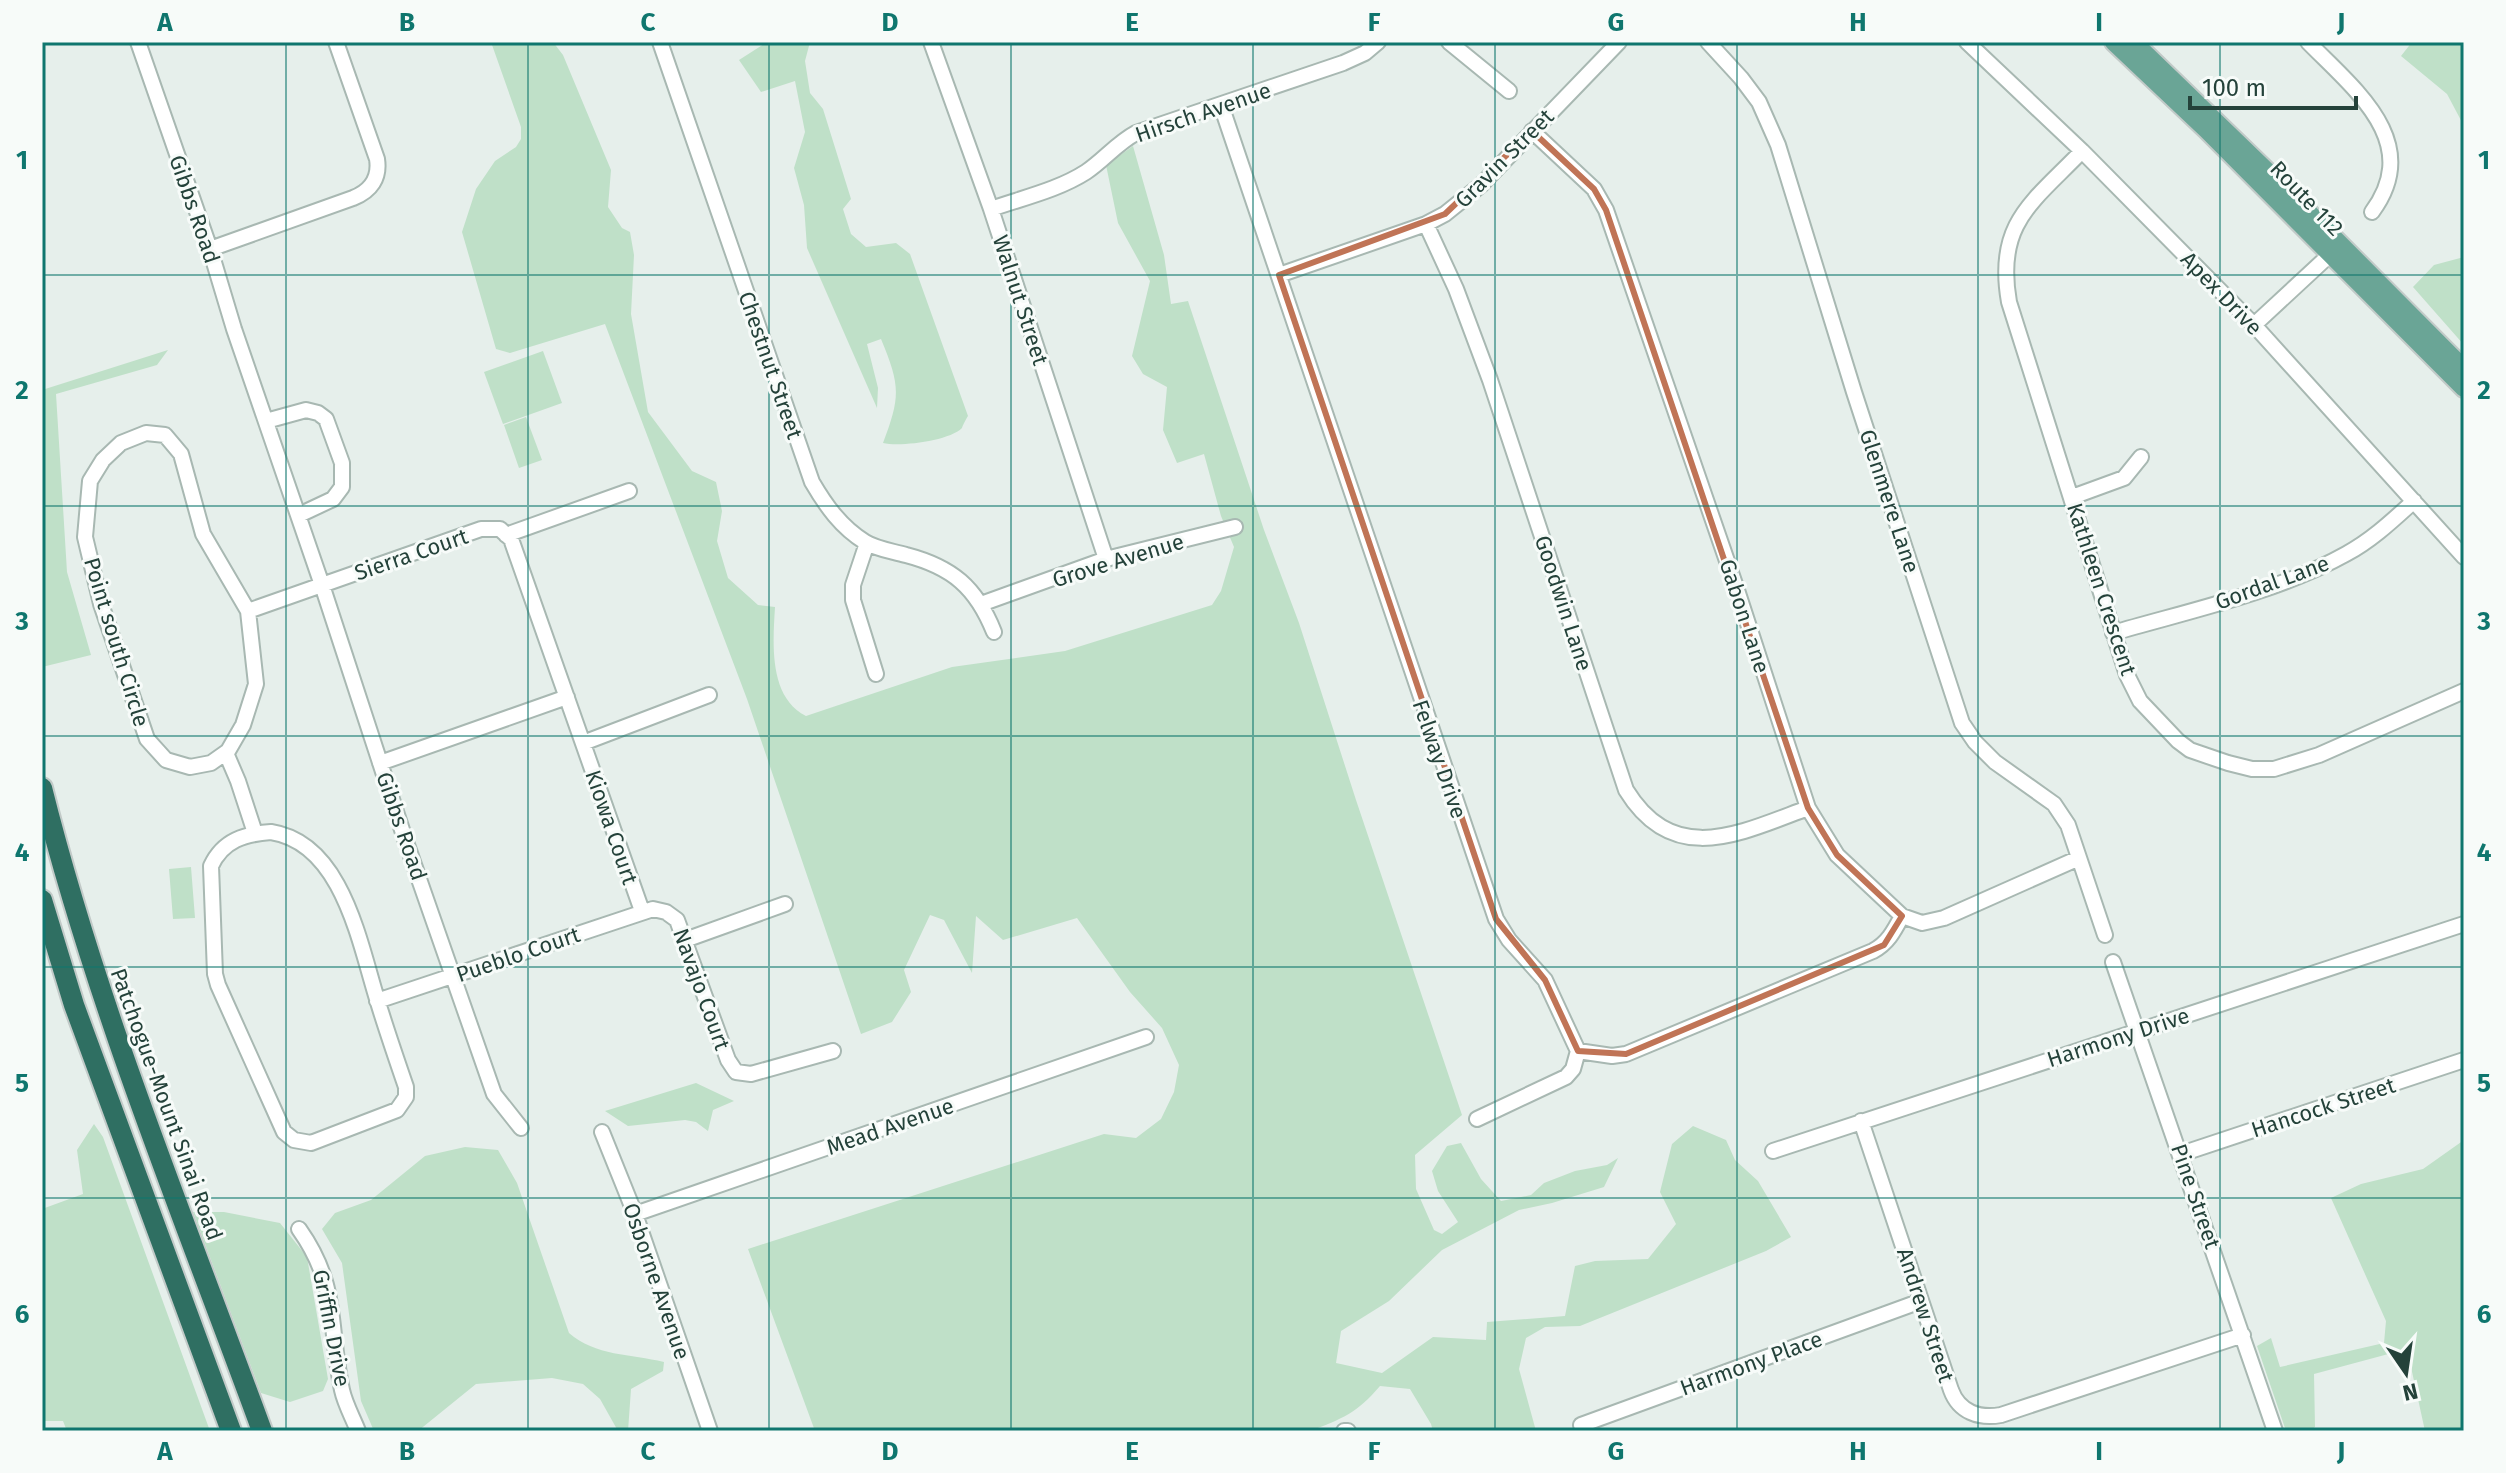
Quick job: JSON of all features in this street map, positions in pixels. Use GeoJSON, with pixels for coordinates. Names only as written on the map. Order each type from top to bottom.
{"type":"FeatureCollection","features":[{"type":"Feature","properties":{"kind":"highway","name":"Patchogue-Mount Sinai Road"},"geometry":{"type":"LineString","coordinates":[[42,788],[58,853],[95,973],[149,1129],[262,1431]]}},
{"type":"Feature","properties":{"kind":"highway"},"geometry":{"type":"LineString","coordinates":[[42,900],[74,1005],[231,1431]]}},
{"type":"Feature","properties":{"kind":"main road","name":"Route 112"},"geometry":{"type":"LineString","coordinates":[[2114,42],[2464,369]]}},
{"type":"Feature","properties":{"kind":"main road","name":"Route 112"},"geometry":{"type":"LineString","coordinates":[[2133,42],[2280,184],[2334,250],[2464,388]]}},
{"type":"Feature","properties":{"kind":"street","name":"Gibbs Road"},"geometry":{"type":"LineString","coordinates":[[138,42],[494,1094],[521,1128]]}},
{"type":"Feature","properties":{"kind":"street"},"geometry":{"type":"LineString","coordinates":[[210,249],[353,198],[372,186],[377,176],[377,159],[336,42]]}},
{"type":"Feature","properties":{"kind":"street","name":"Chestnut Street"},"geometry":{"type":"LineString","coordinates":[[660,42],[812,482],[841,524],[867,543],[946,569],[981,604],[994,632]]}},
{"type":"Feature","properties":{"kind":"street","name":"Walnut Street"},"geometry":{"type":"LineString","coordinates":[[931,42],[991,209],[1106,559]]}},
{"type":"Feature","properties":{"kind":"street","name":"Hirsch Avenue"},"geometry":{"type":"LineString","coordinates":[[991,209],[1071,181],[1090,170],[1121,141],[1136,133],[1343,63],[1365,53],[1378,42]]}},
{"type":"Feature","properties":{"kind":"street"},"geometry":{"type":"LineString","coordinates":[[1449,42],[1509,91]]}},
{"type":"Feature","properties":{"kind":"street","name":"Gravin Street"},"geometry":{"type":"LineString","coordinates":[[1279,275],[1426,224],[1445,214],[1481,185],[1619,42]]}},
{"type":"Feature","properties":{"kind":"street","name":"Apex Drive"},"geometry":{"type":"LineString","coordinates":[[1967,42],[2082,151],[2254,325],[2464,557]]}},
{"type":"Feature","properties":{"kind":"street"},"geometry":{"type":"LineString","coordinates":[[2308,42],[2366,102],[2387,134],[2390,169],[2381,201],[2372,212]]}},
{"type":"Feature","properties":{"kind":"street","name":"Glenmere Lane"},"geometry":{"type":"LineString","coordinates":[[1713,44],[1759,102],[1778,145],[1854,392],[1962,723],[1995,762],[2054,804],[2068,825],[2105,935]]}},
{"type":"Feature","properties":{"kind":"street","name":"Felway Drive"},"geometry":{"type":"LineString","coordinates":[[1221,105],[1320,406],[1496,919],[1509,940],[1545,980],[1578,1051]]}},
{"type":"Feature","properties":{"kind":"street","name":"Gabon Lane"},"geometry":{"type":"LineString","coordinates":[[1532,131],[1594,189],[1606,210],[1737,590],[1808,808],[1837,855],[1902,916]]}},
{"type":"Feature","properties":{"kind":"street","name":"Kathleen Crescent"},"geometry":{"type":"LineString","coordinates":[[2082,151],[2019,218],[2011,232],[2006,252],[2005,276],[2009,302],[2113,633],[2127,675],[2140,701],[2190,750],[2252,769],[2289,766],[2319,755],[2464,691]]}},
{"type":"Feature","properties":{"kind":"street","name":"Goodwin Lane"},"geometry":{"type":"LineString","coordinates":[[1426,224],[1456,289],[1490,380],[1626,790],[1635,804],[1647,818],[1665,829],[1681,836],[1706,840],[1734,836],[1808,808]]}},
{"type":"Feature","properties":{"kind":"street"},"geometry":{"type":"LineString","coordinates":[[2254,325],[2334,250]]}},
{"type":"Feature","properties":{"kind":"street"},"geometry":{"type":"LineString","coordinates":[[266,421],[306,410],[318,413],[326,419],[342,463],[342,487],[333,499],[299,515]]}},
{"type":"Feature","properties":{"kind":"street","name":"Point south Circle"},"geometry":{"type":"LineString","coordinates":[[146,433],[165,435],[181,454],[203,534],[248,611],[256,684],[243,725],[226,753],[211,763],[190,767],[166,760],[147,739],[111,634],[85,537],[90,481],[103,460],[121,443],[146,433]]}},
{"type":"Feature","properties":{"kind":"street"},"geometry":{"type":"LineString","coordinates":[[2072,497],[2124,478],[2141,457]]}},
{"type":"Feature","properties":{"kind":"street","name":"Sierra Court"},"geometry":{"type":"LineString","coordinates":[[248,611],[481,529],[503,532],[629,491]]}},
{"type":"Feature","properties":{"kind":"street","name":"Gordal Lane"},"geometry":{"type":"LineString","coordinates":[[2113,633],[2246,595],[2321,566],[2369,539],[2414,501]]}},
{"type":"Feature","properties":{"kind":"street","name":"Grove Avenue"},"geometry":{"type":"LineString","coordinates":[[981,604],[1106,559],[1235,527]]}},
{"type":"Feature","properties":{"kind":"street"},"geometry":{"type":"LineString","coordinates":[[503,532],[511,539],[583,743],[709,695]]}},
{"type":"Feature","properties":{"kind":"street"},"geometry":{"type":"LineString","coordinates":[[867,543],[853,585],[853,600],[876,674]]}},
{"type":"Feature","properties":{"kind":"street"},"geometry":{"type":"LineString","coordinates":[[380,763],[567,697]]}},
{"type":"Feature","properties":{"kind":"street","name":"Kiowa Court"},"geometry":{"type":"LineString","coordinates":[[583,743],[642,911]]}},
{"type":"Feature","properties":{"kind":"street"},"geometry":{"type":"LineString","coordinates":[[226,753],[255,833]]}},
{"type":"Feature","properties":{"kind":"street"},"geometry":{"type":"LineString","coordinates":[[271,832],[291,837],[314,852],[348,903],[406,1087],[404,1101],[390,1114],[311,1143],[294,1140],[284,1132],[215,974],[211,866],[218,853],[230,842],[255,833],[271,832]]}},
{"type":"Feature","properties":{"kind":"street"},"geometry":{"type":"LineString","coordinates":[[1477,1119],[1566,1077],[1573,1069],[1578,1051],[1612,1056],[1626,1054],[1873,951],[1893,935],[1902,916],[1922,923],[1933,922],[2079,858]]}},
{"type":"Feature","properties":{"kind":"street"},"geometry":{"type":"LineString","coordinates":[[685,940],[785,904]]}},
{"type":"Feature","properties":{"kind":"street","name":"Pueblo Court"},"geometry":{"type":"LineString","coordinates":[[377,1001],[642,911],[659,910]]}},
{"type":"Feature","properties":{"kind":"street","name":"Navajo Court"},"geometry":{"type":"LineString","coordinates":[[659,910],[677,920],[728,1060],[736,1072],[751,1074],[833,1051]]}},
{"type":"Feature","properties":{"kind":"street","name":"Harmony Drive"},"geometry":{"type":"LineString","coordinates":[[1773,1151],[2464,924]]}},
{"type":"Feature","properties":{"kind":"street","name":"Pine Street"},"geometry":{"type":"LineString","coordinates":[[2113,962],[2275,1431]]}},
{"type":"Feature","properties":{"kind":"street","name":"Mead Avenue"},"geometry":{"type":"LineString","coordinates":[[635,1214],[1146,1037]]}},
{"type":"Feature","properties":{"kind":"street","name":"Hancock Street"},"geometry":{"type":"LineString","coordinates":[[2181,1154],[2464,1060]]}},
{"type":"Feature","properties":{"kind":"street","name":"Andrew Street"},"geometry":{"type":"LineString","coordinates":[[1861,1121],[1953,1396],[1963,1409],[1981,1416],[2001,1415],[2243,1335]]}},
{"type":"Feature","properties":{"kind":"street","name":"Osborne Avenue"},"geometry":{"type":"LineString","coordinates":[[602,1132],[635,1214],[710,1431]]}},
{"type":"Feature","properties":{"kind":"street","name":"Griffin Drive"},"geometry":{"type":"LineString","coordinates":[[299,1229],[316,1252],[326,1279],[342,1392],[358,1431]]}},
{"type":"Feature","properties":{"kind":"street","name":"Harmony Place"},"geometry":{"type":"LineString","coordinates":[[1581,1425],[1921,1301]]}},
{"type":"Feature","properties":{"kind":"highlighted area"},"geometry":{"type":"Polygon","coordinates":[[[1532,131],[1594,189],[1606,210],[1808,808],[1837,855],[1902,916],[1884,945],[1626,1054],[1578,1051],[1545,980],[1496,919],[1279,275],[1445,214],[1532,131]]]}},
{"type":"Feature","properties":{"kind":"green space"},"geometry":{"type":"Polygon","coordinates":[[[491,42],[553,42],[563,55],[611,170],[608,207],[622,228],[630,232],[634,255],[631,314],[648,412],[692,471],[716,482],[722,511],[717,541],[728,578],[758,605],[775,607],[774,652],[779,682],[785,696],[806,716],[952,667],[1065,651],[1212,605],[1221,591],[1234,547],[1221,516],[1204,454],[1177,463],[1163,430],[1167,387],[1143,374],[1132,356],[1150,281],[1118,223],[1106,165],[1133,146],[1164,255],[1171,304],[1188,301],[1264,530],[1299,623],[1462,1115],[1415,1155],[1416,1189],[1434,1230],[1442,1234],[1458,1222],[1438,1191],[1432,1171],[1447,1146],[1461,1143],[1481,1179],[1501,1201],[1531,1195],[1544,1183],[1575,1171],[1607,1165],[1618,1158],[1604,1187],[1519,1210],[1442,1250],[1389,1301],[1341,1331],[1336,1363],[1382,1373],[1433,1337],[1486,1340],[1487,1322],[1565,1316],[1575,1266],[1595,1261],[1648,1259],[1676,1224],[1660,1192],[1672,1144],[1693,1126],[1726,1140],[1735,1160],[1758,1181],[1791,1237],[1766,1251],[1580,1326],[1545,1327],[1526,1338],[1519,1369],[1536,1431],[1433,1431],[1410,1389],[1380,1386],[1348,1414],[1310,1431],[815,1431],[748,1249],[1104,1134],[1136,1138],[1161,1119],[1174,1092],[1179,1065],[1162,1028],[1130,992],[1077,918],[1003,940],[976,916],[972,973],[944,920],[930,915],[904,970],[911,992],[892,1022],[861,1034],[747,699],[605,324],[510,353],[496,349],[462,232],[476,189],[495,161],[516,147],[521,139],[521,127],[491,42]]]}},
{"type":"Feature","properties":{"kind":"green space"},"geometry":{"type":"Polygon","coordinates":[[[767,42],[810,42],[805,61],[810,93],[823,109],[851,199],[843,209],[851,234],[866,247],[896,243],[910,254],[968,416],[956,433],[924,442],[883,443],[893,413],[896,391],[881,339],[867,344],[878,388],[877,408],[807,248],[804,205],[794,168],[805,132],[795,81],[761,92],[739,60],[767,42]]]}},
{"type":"Feature","properties":{"kind":"green space"},"geometry":{"type":"Polygon","coordinates":[[[2412,42],[2464,42],[2464,126],[2447,94],[2401,56],[2412,42]]]}},
{"type":"Feature","properties":{"kind":"green space"},"geometry":{"type":"Polygon","coordinates":[[[2464,257],[2464,345],[2413,287],[2434,265],[2464,257]]]}},
{"type":"Feature","properties":{"kind":"green space"},"geometry":{"type":"Polygon","coordinates":[[[168,350],[157,365],[56,394],[67,572],[91,655],[42,667],[42,390],[168,350]]]}},
{"type":"Feature","properties":{"kind":"green space"},"geometry":{"type":"Polygon","coordinates":[[[543,351],[562,403],[503,424],[484,372],[543,351]]]}},
{"type":"Feature","properties":{"kind":"green space"},"geometry":{"type":"Polygon","coordinates":[[[526,417],[542,460],[519,468],[504,425],[526,417]]]}},
{"type":"Feature","properties":{"kind":"green space"},"geometry":{"type":"Polygon","coordinates":[[[191,867],[195,918],[173,919],[169,869],[191,867]]]}},
{"type":"Feature","properties":{"kind":"green space"},"geometry":{"type":"Polygon","coordinates":[[[696,1083],[734,1101],[713,1110],[708,1131],[696,1122],[685,1120],[628,1126],[605,1111],[696,1083]]]}},
{"type":"Feature","properties":{"kind":"green space"},"geometry":{"type":"Polygon","coordinates":[[[94,1124],[103,1137],[210,1431],[67,1431],[63,1421],[42,1421],[42,1209],[83,1194],[77,1150],[94,1124]]]}},
{"type":"Feature","properties":{"kind":"green space"},"geometry":{"type":"Polygon","coordinates":[[[2464,1140],[2464,1431],[2425,1431],[2407,1349],[2314,1374],[2315,1427],[2310,1431],[2286,1431],[2257,1346],[2271,1338],[2280,1367],[2384,1343],[2386,1321],[2331,1198],[2361,1184],[2423,1169],[2464,1140]]]}},
{"type":"Feature","properties":{"kind":"green space"},"geometry":{"type":"Polygon","coordinates":[[[465,1147],[498,1150],[517,1183],[569,1333],[579,1341],[602,1350],[664,1362],[663,1371],[631,1389],[628,1431],[618,1431],[600,1399],[583,1384],[552,1378],[476,1384],[418,1431],[374,1431],[361,1401],[342,1263],[322,1229],[335,1213],[371,1200],[425,1156],[465,1147]]]}},
{"type":"Feature","properties":{"kind":"green space"},"geometry":{"type":"Polygon","coordinates":[[[193,1212],[224,1212],[280,1223],[307,1257],[328,1379],[323,1391],[290,1402],[261,1393],[193,1212]]]}}]}
